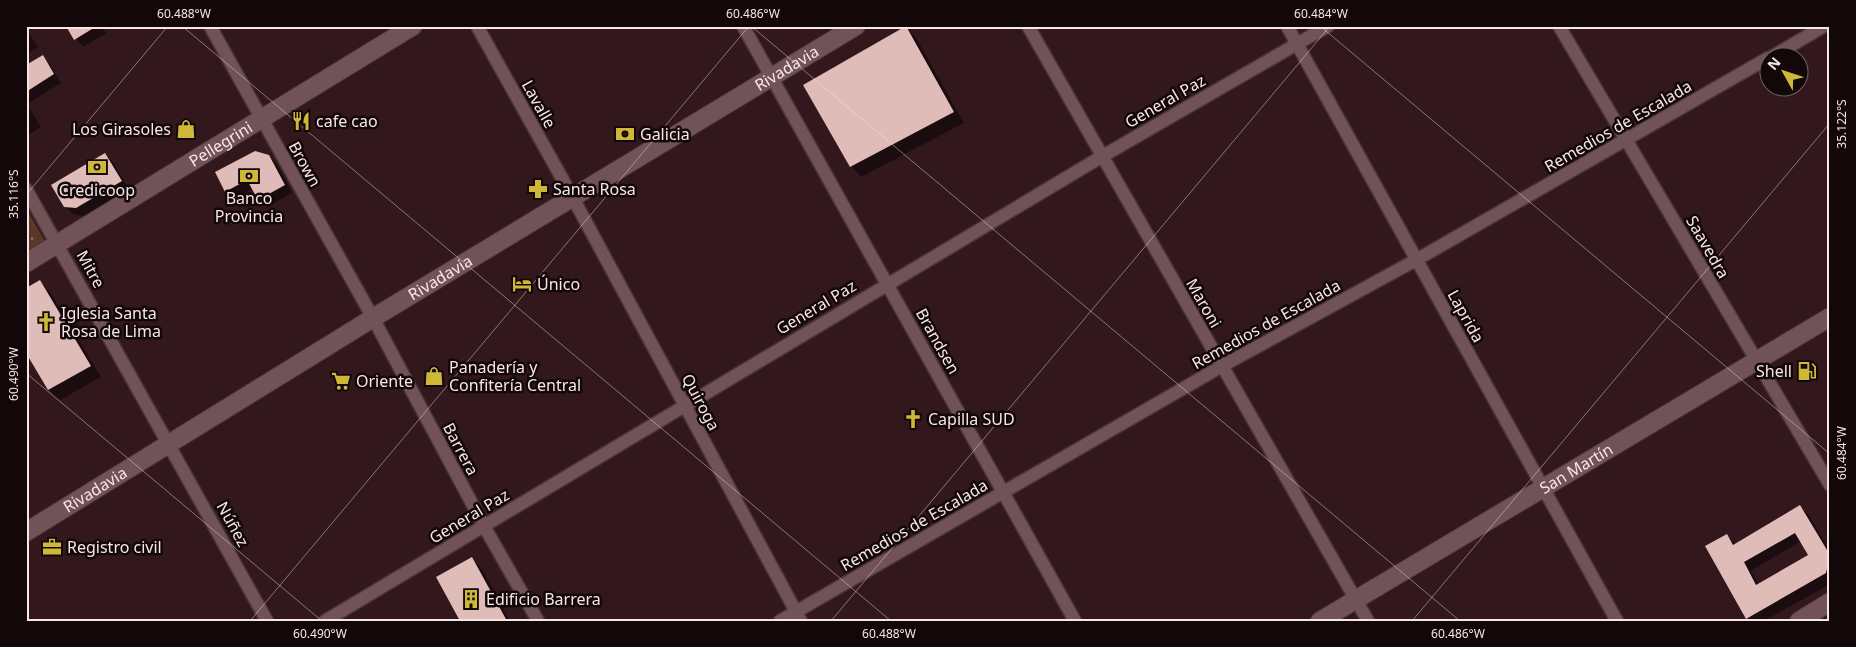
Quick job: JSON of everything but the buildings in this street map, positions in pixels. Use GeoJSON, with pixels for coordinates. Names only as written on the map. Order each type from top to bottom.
{"type":"FeatureCollection","features":[{"type":"Feature","properties":{"kind":"main road","name":"Pellegrini"},"geometry":{"type":"LineString","coordinates":[[26,263],[413,26]]}},
{"type":"Feature","properties":{"kind":"main road","name":"Rivadavia"},"geometry":{"type":"LineString","coordinates":[[26,532],[373,318],[856,26]]}},
{"type":"Feature","properties":{"kind":"main road","name":"San Martín"},"geometry":{"type":"LineString","coordinates":[[1320,621],[1830,317]]}},
{"type":"Feature","properties":{"kind":"main road"},"geometry":{"type":"LineString","coordinates":[[1799,621],[1830,602]]}},
{"type":"Feature","properties":{"kind":"street","name":"Brown"},"geometry":{"type":"LineString","coordinates":[[210,26],[373,318]]}},
{"type":"Feature","properties":{"kind":"street","name":"Lavalle"},"geometry":{"type":"LineString","coordinates":[[477,26],[573,198]]}},
{"type":"Feature","properties":{"kind":"street","name":"Brandsen"},"geometry":{"type":"LineString","coordinates":[[743,26],[1075,621]]}},
{"type":"Feature","properties":{"kind":"street","name":"Maroni"},"geometry":{"type":"LineString","coordinates":[[1028,26],[1101,157],[1368,621]]}},
{"type":"Feature","properties":{"kind":"street","name":"Laprida"},"geometry":{"type":"LineString","coordinates":[[1287,26],[1542,489],[1617,621]]}},
{"type":"Feature","properties":{"kind":"street","name":"General Paz"},"geometry":{"type":"LineString","coordinates":[[325,621],[1101,157],[1328,26]]}},
{"type":"Feature","properties":{"kind":"street","name":"Saavedra"},"geometry":{"type":"LineString","coordinates":[[1558,26],[1830,485]]}},
{"type":"Feature","properties":{"kind":"street","name":"Remedios de Escalada"},"geometry":{"type":"LineString","coordinates":[[1786,48],[1824,26]]}},
{"type":"Feature","properties":{"kind":"street","name":"Remedios de Escalada"},"geometry":{"type":"LineString","coordinates":[[780,621],[798,616],[1002,492],[1222,366],[1416,260],[1758,64]]}},
{"type":"Feature","properties":{"kind":"street","name":"Mitre"},"geometry":{"type":"LineString","coordinates":[[26,189],[170,443]]}},
{"type":"Feature","properties":{"kind":"street","name":"Quiroga"},"geometry":{"type":"LineString","coordinates":[[573,198],[798,616]]}},
{"type":"Feature","properties":{"kind":"street","name":"Barrera"},"geometry":{"type":"LineString","coordinates":[[373,318],[484,526],[538,621]]}},
{"type":"Feature","properties":{"kind":"street","name":"Núñez"},"geometry":{"type":"LineString","coordinates":[[170,443],[267,621]]}},
{"type":"Feature","properties":{"kind":"shaded area"},"geometry":{"type":"Polygon","coordinates":[[[26,208],[46,243],[26,255],[26,208]]]}},
{"type":"Feature","properties":{"kind":"place","name":"cafe cao"},"geometry":{"type":"Point","coordinates":[301,121]}},
{"type":"Feature","properties":{"kind":"place","name":"Los Girasoles"},"geometry":{"type":"Point","coordinates":[186,129]}},
{"type":"Feature","properties":{"kind":"place","name":"Galicia"},"geometry":{"type":"Point","coordinates":[625,134]}},
{"type":"Feature","properties":{"kind":"place","name":"Credicoop"},"geometry":{"type":"Point","coordinates":[97,167]}},
{"type":"Feature","properties":{"kind":"place","name":"Banco Provincia"},"geometry":{"type":"Point","coordinates":[249,176]}},
{"type":"Feature","properties":{"kind":"place","name":"Santa Rosa"},"geometry":{"type":"Point","coordinates":[538,189]}},
{"type":"Feature","properties":{"kind":"place","name":"Único"},"geometry":{"type":"Point","coordinates":[522,284]}},
{"type":"Feature","properties":{"kind":"place","name":"Iglesia Santa Rosa de Lima"},"geometry":{"type":"Point","coordinates":[46,322]}},
{"type":"Feature","properties":{"kind":"place","name":"Shell"},"geometry":{"type":"Point","coordinates":[1807,371]}},
{"type":"Feature","properties":{"kind":"place","name":"Panadería y Confitería Central"},"geometry":{"type":"Point","coordinates":[434,376]}},
{"type":"Feature","properties":{"kind":"place","name":"Oriente"},"geometry":{"type":"Point","coordinates":[341,381]}},
{"type":"Feature","properties":{"kind":"place","name":"Capilla SUD"},"geometry":{"type":"Point","coordinates":[913,419]}},
{"type":"Feature","properties":{"kind":"place","name":"Registro civil"},"geometry":{"type":"Point","coordinates":[52,547]}},
{"type":"Feature","properties":{"kind":"place","name":"Edificio Barrera"},"geometry":{"type":"Point","coordinates":[471,599]}}]}
